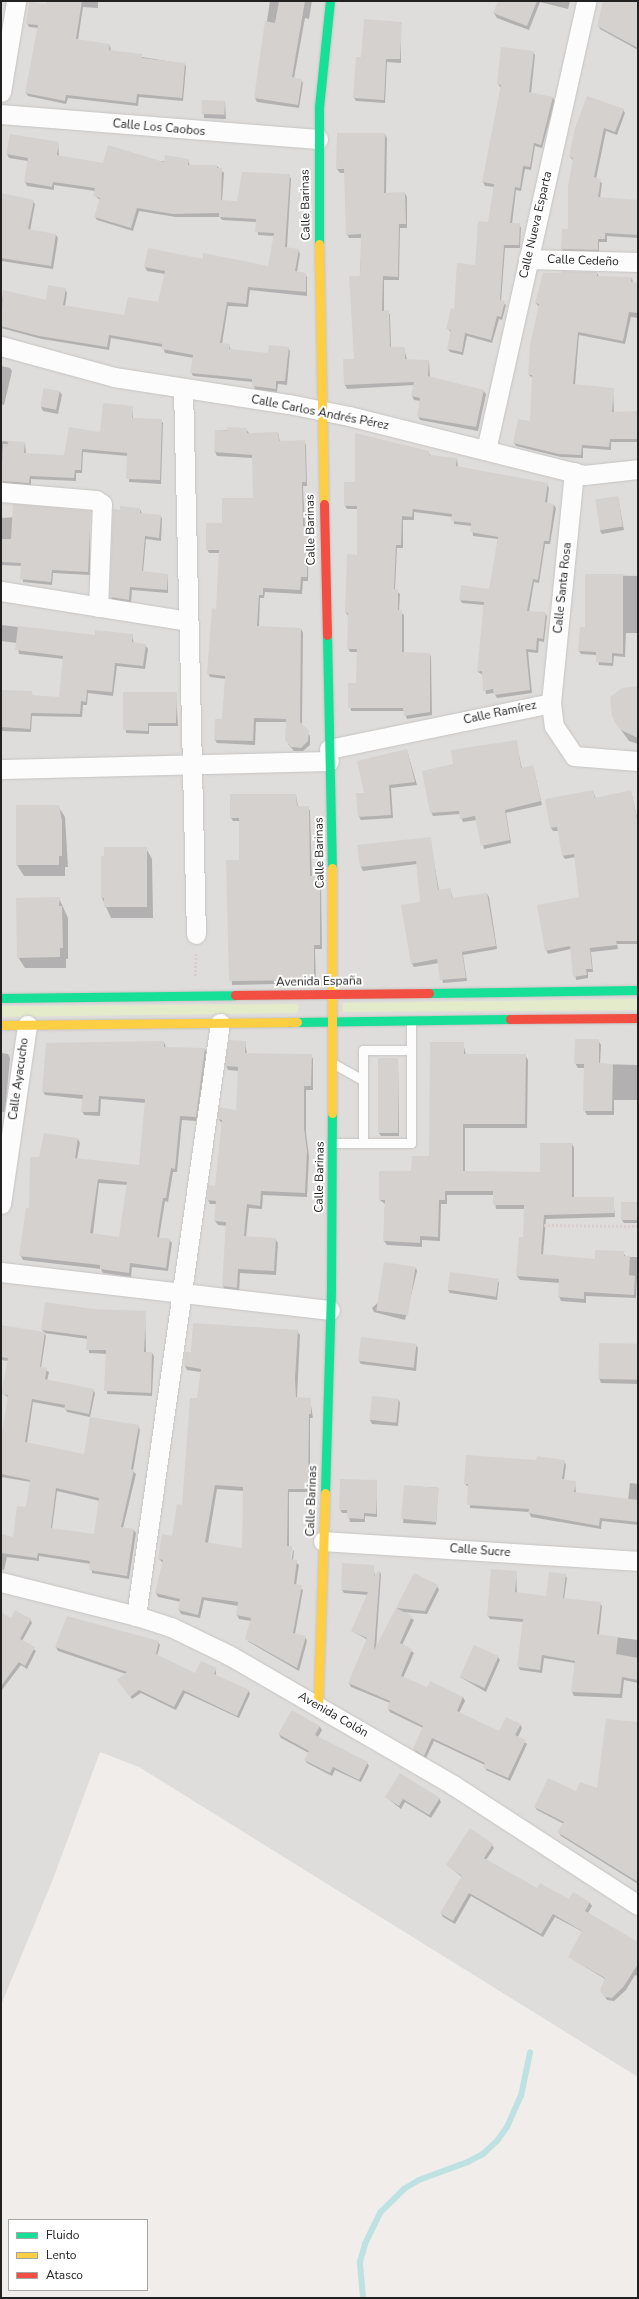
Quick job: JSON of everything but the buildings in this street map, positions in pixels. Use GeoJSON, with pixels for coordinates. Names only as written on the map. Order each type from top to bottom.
{"type":"FeatureCollection","features":[{"type":"Feature","properties":{"kind":"street"},"geometry":{"type":"LineString","coordinates":[[1,92],[16,1]]}},
{"type":"Feature","properties":{"kind":"street","name":"Calle Barinas"},"geometry":{"type":"LineString","coordinates":[[318,1706],[330,1310],[333,994],[321,410],[318,140],[319,107],[330,1]]}},
{"type":"Feature","properties":{"kind":"street","name":"Calle Nueva Esparta"},"geometry":{"type":"LineString","coordinates":[[486,450],[586,1]]}},
{"type":"Feature","properties":{"kind":"street","name":"Calle Los Caobos"},"geometry":{"type":"LineString","coordinates":[[1,114],[318,140]]}},
{"type":"Feature","properties":{"kind":"street","name":"Calle Cedeño"},"geometry":{"type":"LineString","coordinates":[[528,259],[638,262]]}},
{"type":"Feature","properties":{"kind":"street","name":"Calle Carlos Andrés Pérez"},"geometry":{"type":"LineString","coordinates":[[1,346],[114,377],[321,410],[584,475],[638,469]]}},
{"type":"Feature","properties":{"kind":"street"},"geometry":{"type":"LineString","coordinates":[[183,388],[196,934]]}},
{"type":"Feature","properties":{"kind":"street","name":"Calle Santa Rosa"},"geometry":{"type":"LineString","coordinates":[[551,703],[574,472]]}},
{"type":"Feature","properties":{"kind":"street"},"geometry":{"type":"LineString","coordinates":[[1,492],[92,499],[102,504],[98,607]]}},
{"type":"Feature","properties":{"kind":"street"},"geometry":{"type":"LineString","coordinates":[[1,591],[188,621]]}},
{"type":"Feature","properties":{"kind":"street","name":"Calle Ramírez"},"geometry":{"type":"LineString","coordinates":[[1,769],[191,765],[329,755],[551,703],[554,726],[574,756],[638,761]]}},
{"type":"Feature","properties":{"kind":"street","name":"Avenida España"},"geometry":{"type":"LineString","coordinates":[[1,998],[638,990]]}},
{"type":"Feature","properties":{"kind":"street"},"geometry":{"type":"LineString","coordinates":[[1,1025],[638,1018]]}},
{"type":"Feature","properties":{"kind":"street"},"geometry":{"type":"LineString","coordinates":[[136,1616],[220,1023]]}},
{"type":"Feature","properties":{"kind":"street","name":"Calle Ayacucho"},"geometry":{"type":"LineString","coordinates":[[1,1204],[27,1025]]}},
{"type":"Feature","properties":{"kind":"street"},"geometry":{"type":"LineString","coordinates":[[1,1272],[330,1310]]}},
{"type":"Feature","properties":{"kind":"street","name":"Calle Sucre"},"geometry":{"type":"LineString","coordinates":[[323,1541],[638,1561]]}},
{"type":"Feature","properties":{"kind":"street","name":"Avenida Colón"},"geometry":{"type":"LineString","coordinates":[[1,1582],[136,1616],[193,1636],[318,1706],[453,1785],[638,1905]]}},
{"type":"Feature","properties":{"kind":"lane"},"geometry":{"type":"LineString","coordinates":[[332,1143],[411,1143],[411,1021]]}},
{"type":"Feature","properties":{"kind":"lane"},"geometry":{"type":"LineString","coordinates":[[363,1143],[363,1050],[411,1050]]}},
{"type":"Feature","properties":{"kind":"lane"},"geometry":{"type":"LineString","coordinates":[[333,1063],[363,1080]]}},
{"type":"Feature","properties":{"kind":"path"},"geometry":{"type":"LineString","coordinates":[[194,996],[196,934]]}},
{"type":"Feature","properties":{"kind":"path"},"geometry":{"type":"LineString","coordinates":[[544,1225],[638,1226]]}},
{"type":"Feature","properties":{"kind":"shaded area"},"geometry":{"type":"Polygon","coordinates":[[[1,1],[638,1],[638,2077],[139,1767],[100,1752],[53,1879],[1,2005],[1,1]]]}},
{"type":"Feature","properties":{"kind":"green space"},"geometry":{"type":"Polygon","coordinates":[[[638,999],[638,1010],[343,1012],[343,1003],[638,999]]]}},
{"type":"Feature","properties":{"kind":"green space"},"geometry":{"type":"Polygon","coordinates":[[[297,1004],[299,1006],[297,1013],[1,1017],[1,1006],[297,1004]]]}},
{"type":"Feature","properties":{"kind":"waterway"},"geometry":{"type":"LineString","coordinates":[[363,2298],[360,2262],[365,2244],[380,2213],[404,2189],[419,2180],[468,2162],[483,2154],[497,2141],[507,2127],[521,2096],[530,2053]]}},
{"type":"Feature","properties":{"kind":"traffic: fast"},"geometry":{"type":"LineString","coordinates":[[319,244],[319,107],[330,1]]}},
{"type":"Feature","properties":{"kind":"traffic: fast"},"geometry":{"type":"LineString","coordinates":[[327,635],[332,868]]}},
{"type":"Feature","properties":{"kind":"traffic: fast"},"geometry":{"type":"LineString","coordinates":[[429,993],[638,990]]}},
{"type":"Feature","properties":{"kind":"traffic: fast"},"geometry":{"type":"LineString","coordinates":[[1,998],[235,995]]}},
{"type":"Feature","properties":{"kind":"traffic: fast"},"geometry":{"type":"LineString","coordinates":[[297,1022],[510,1019]]}},
{"type":"Feature","properties":{"kind":"traffic: fast"},"geometry":{"type":"LineString","coordinates":[[325,1493],[331,1288],[332,1113]]}},
{"type":"Feature","properties":{"kind":"traffic: slow"},"geometry":{"type":"LineString","coordinates":[[319,244],[324,504]]}},
{"type":"Feature","properties":{"kind":"traffic: slow"},"geometry":{"type":"LineString","coordinates":[[332,868],[332,1113]]}},
{"type":"Feature","properties":{"kind":"traffic: slow"},"geometry":{"type":"LineString","coordinates":[[1,1025],[297,1022]]}},
{"type":"Feature","properties":{"kind":"traffic: slow"},"geometry":{"type":"LineString","coordinates":[[318,1706],[325,1493]]}},
{"type":"Feature","properties":{"kind":"traffic: jam"},"geometry":{"type":"LineString","coordinates":[[324,504],[327,635]]}},
{"type":"Feature","properties":{"kind":"traffic: jam"},"geometry":{"type":"LineString","coordinates":[[235,995],[429,993]]}},
{"type":"Feature","properties":{"kind":"traffic: jam"},"geometry":{"type":"LineString","coordinates":[[510,1019],[638,1018]]}}]}
